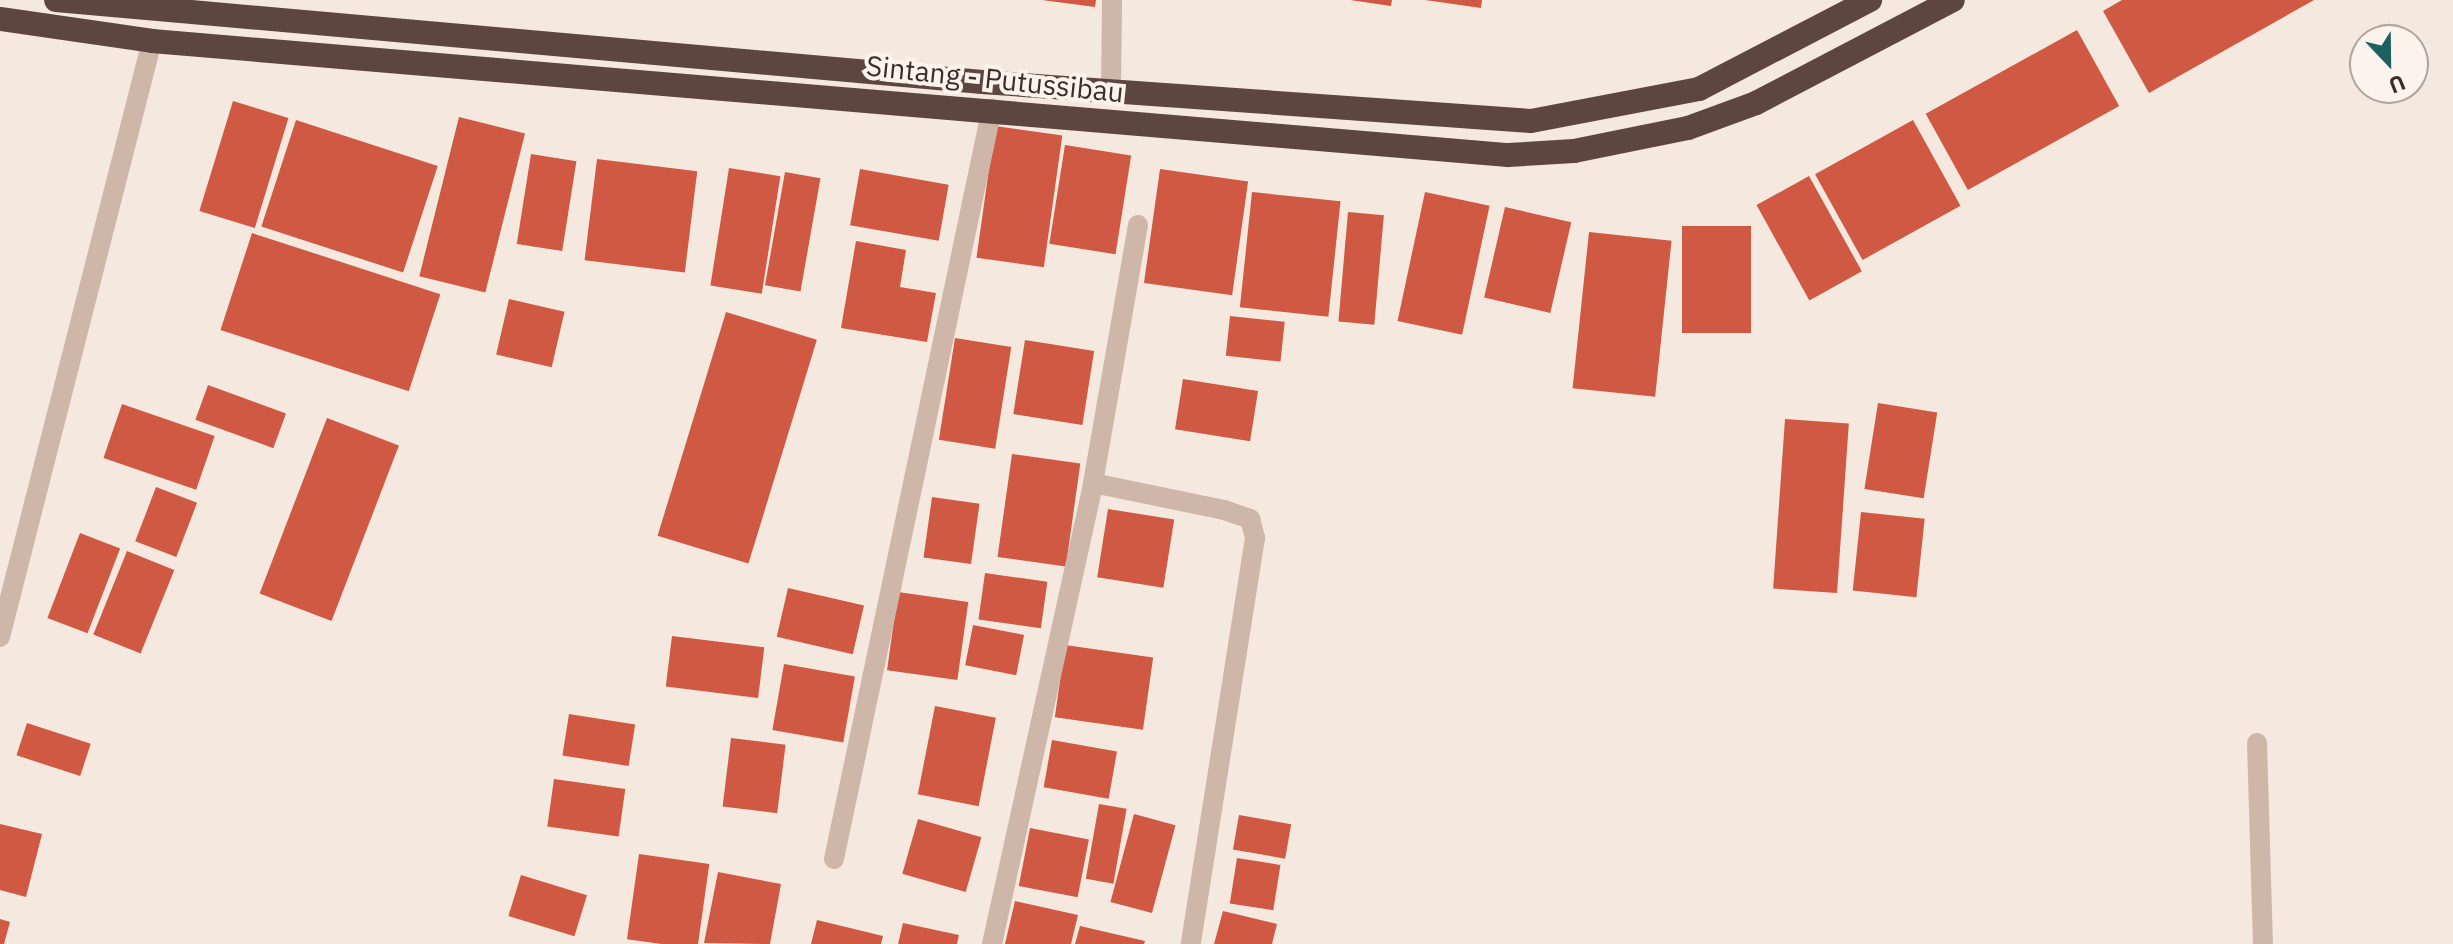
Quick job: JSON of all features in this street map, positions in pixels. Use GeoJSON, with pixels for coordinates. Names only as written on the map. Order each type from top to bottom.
{"type":"FeatureCollection","features":[{"type":"Feature","properties":{"kind":"highway","name":"Sintang - Putussibau"},"geometry":{"type":"LineString","coordinates":[[56,0],[982,82],[1111,87],[1460,119],[1592,115],[1744,70],[1870,0]]}},
{"type":"Feature","properties":{"kind":"highway","name":"Sintang - Putussibau"},"geometry":{"type":"LineString","coordinates":[[0,19],[152,41],[992,108],[1408,151],[1574,151],[1688,128],[1756,103],[1953,0]]}},
{"type":"Feature","properties":{"kind":"street"},"geometry":{"type":"LineString","coordinates":[[1111,87],[1112,0]]}},
{"type":"Feature","properties":{"kind":"street"},"geometry":{"type":"LineString","coordinates":[[0,637],[152,41]]}},
{"type":"Feature","properties":{"kind":"street"},"geometry":{"type":"LineString","coordinates":[[834,859],[992,108]]}},
{"type":"Feature","properties":{"kind":"street"},"geometry":{"type":"LineString","coordinates":[[992,944],[1093,483],[1138,225]]}},
{"type":"Feature","properties":{"kind":"street"},"geometry":{"type":"LineString","coordinates":[[1093,483],[1224,510],[1250,519],[1255,538],[1191,944]]}},
{"type":"Feature","properties":{"kind":"street"},"geometry":{"type":"LineString","coordinates":[[2257,743],[2263,944]]}},
{"type":"Feature","properties":{"kind":"building"},"geometry":{"type":"Polygon","coordinates":[[[1042,0],[1096,0],[1095,7],[1042,0]]]}},
{"type":"Feature","properties":{"kind":"building"},"geometry":{"type":"Polygon","coordinates":[[[1350,0],[1392,0],[1391,6],[1350,0]]]}},
{"type":"Feature","properties":{"kind":"building"},"geometry":{"type":"Polygon","coordinates":[[[1425,0],[1482,0],[1481,8],[1425,0]]]}},
{"type":"Feature","properties":{"kind":"building"},"geometry":{"type":"Polygon","coordinates":[[[2122,0],[2314,0],[2149,93],[2103,11],[2122,0]]]}},
{"type":"Feature","properties":{"kind":"building"},"geometry":{"type":"Polygon","coordinates":[[[2077,30],[2119,106],[1968,190],[1926,114],[2077,30]]]}},
{"type":"Feature","properties":{"kind":"building"},"geometry":{"type":"Polygon","coordinates":[[[233,101],[288,118],[255,228],[199,211],[233,101]]]}},
{"type":"Feature","properties":{"kind":"building"},"geometry":{"type":"Polygon","coordinates":[[[459,117],[525,133],[485,293],[419,276],[459,117]]]}},
{"type":"Feature","properties":{"kind":"building"},"geometry":{"type":"Polygon","coordinates":[[[296,120],[438,166],[403,273],[261,227],[296,120]]]}},
{"type":"Feature","properties":{"kind":"building"},"geometry":{"type":"Polygon","coordinates":[[[1913,120],[1961,206],[1863,260],[1815,174],[1913,120]]]}},
{"type":"Feature","properties":{"kind":"building"},"geometry":{"type":"Polygon","coordinates":[[[995,126],[1062,135],[1044,267],[976,258],[995,126]]]}},
{"type":"Feature","properties":{"kind":"building"},"geometry":{"type":"Polygon","coordinates":[[[1065,145],[1131,155],[1116,254],[1049,244],[1065,145]]]}},
{"type":"Feature","properties":{"kind":"building"},"geometry":{"type":"Polygon","coordinates":[[[531,154],[576,161],[562,251],[517,244],[531,154]]]}},
{"type":"Feature","properties":{"kind":"building"},"geometry":{"type":"Polygon","coordinates":[[[597,159],[697,171],[685,273],[585,260],[597,159]]]}},
{"type":"Feature","properties":{"kind":"building"},"geometry":{"type":"Polygon","coordinates":[[[729,168],[780,176],[762,294],[710,286],[729,168]]]}},
{"type":"Feature","properties":{"kind":"building"},"geometry":{"type":"Polygon","coordinates":[[[860,169],[949,185],[939,241],[850,225],[860,169]]]}},
{"type":"Feature","properties":{"kind":"building"},"geometry":{"type":"Polygon","coordinates":[[[1160,169],[1248,181],[1232,295],[1144,283],[1160,169]]]}},
{"type":"Feature","properties":{"kind":"building"},"geometry":{"type":"Polygon","coordinates":[[[785,172],[820,178],[800,292],[765,285],[785,172]]]}},
{"type":"Feature","properties":{"kind":"building"},"geometry":{"type":"Polygon","coordinates":[[[1809,176],[1862,271],[1809,300],[1757,205],[1809,176]]]}},
{"type":"Feature","properties":{"kind":"building"},"geometry":{"type":"Polygon","coordinates":[[[1252,192],[1341,201],[1328,317],[1240,307],[1252,192]]]}},
{"type":"Feature","properties":{"kind":"building"},"geometry":{"type":"Polygon","coordinates":[[[1425,192],[1490,206],[1462,335],[1398,321],[1425,192]]]}},
{"type":"Feature","properties":{"kind":"building"},"geometry":{"type":"Polygon","coordinates":[[[1505,207],[1571,222],[1550,313],[1484,298],[1505,207]]]}},
{"type":"Feature","properties":{"kind":"building"},"geometry":{"type":"Polygon","coordinates":[[[1348,212],[1384,215],[1374,325],[1338,322],[1348,212]]]}},
{"type":"Feature","properties":{"kind":"building"},"geometry":{"type":"Polygon","coordinates":[[[1682,226],[1751,226],[1751,333],[1682,333],[1682,226]]]}},
{"type":"Feature","properties":{"kind":"building"},"geometry":{"type":"Polygon","coordinates":[[[1589,232],[1672,241],[1655,397],[1573,388],[1589,232]]]}},
{"type":"Feature","properties":{"kind":"building"},"geometry":{"type":"Polygon","coordinates":[[[252,233],[440,294],[409,391],[220,330],[252,233]]]}},
{"type":"Feature","properties":{"kind":"building"},"geometry":{"type":"Polygon","coordinates":[[[856,241],[906,250],[900,287],[936,293],[927,342],[841,328],[856,241]]]}},
{"type":"Feature","properties":{"kind":"building"},"geometry":{"type":"Polygon","coordinates":[[[509,299],[565,312],[552,367],[496,355],[509,299]]]}},
{"type":"Feature","properties":{"kind":"building"},"geometry":{"type":"Polygon","coordinates":[[[726,312],[817,340],[748,564],[658,536],[726,312]]]}},
{"type":"Feature","properties":{"kind":"building"},"geometry":{"type":"Polygon","coordinates":[[[1230,316],[1285,322],[1281,362],[1226,356],[1230,316]]]}},
{"type":"Feature","properties":{"kind":"building"},"geometry":{"type":"Polygon","coordinates":[[[955,338],[1011,347],[995,449],[939,440],[955,338]]]}},
{"type":"Feature","properties":{"kind":"building"},"geometry":{"type":"Polygon","coordinates":[[[1025,340],[1094,351],[1082,425],[1013,414],[1025,340]]]}},
{"type":"Feature","properties":{"kind":"building"},"geometry":{"type":"Polygon","coordinates":[[[1183,379],[1258,391],[1250,441],[1175,429],[1183,379]]]}},
{"type":"Feature","properties":{"kind":"building"},"geometry":{"type":"Polygon","coordinates":[[[208,385],[286,413],[273,448],[195,420],[208,385]]]}},
{"type":"Feature","properties":{"kind":"building"},"geometry":{"type":"Polygon","coordinates":[[[1878,403],[1937,412],[1924,498],[1864,489],[1878,403]]]}},
{"type":"Feature","properties":{"kind":"building"},"geometry":{"type":"Polygon","coordinates":[[[122,404],[215,436],[196,490],[103,458],[122,404]]]}},
{"type":"Feature","properties":{"kind":"building"},"geometry":{"type":"Polygon","coordinates":[[[327,418],[399,446],[332,621],[260,594],[327,418]]]}},
{"type":"Feature","properties":{"kind":"building"},"geometry":{"type":"Polygon","coordinates":[[[1785,419],[1849,423],[1837,593],[1773,589],[1785,419]]]}},
{"type":"Feature","properties":{"kind":"building"},"geometry":{"type":"Polygon","coordinates":[[[1012,454],[1080,464],[1066,567],[998,557],[1012,454]]]}},
{"type":"Feature","properties":{"kind":"building"},"geometry":{"type":"Polygon","coordinates":[[[156,487],[197,503],[176,557],[135,541],[156,487]]]}},
{"type":"Feature","properties":{"kind":"building"},"geometry":{"type":"Polygon","coordinates":[[[932,497],[980,504],[971,564],[924,557],[932,497]]]}},
{"type":"Feature","properties":{"kind":"building"},"geometry":{"type":"Polygon","coordinates":[[[1108,509],[1174,519],[1163,588],[1097,577],[1108,509]]]}},
{"type":"Feature","properties":{"kind":"building"},"geometry":{"type":"Polygon","coordinates":[[[1861,512],[1925,519],[1916,597],[1853,591],[1861,512]]]}},
{"type":"Feature","properties":{"kind":"building"},"geometry":{"type":"Polygon","coordinates":[[[80,533],[120,548],[88,633],[47,618],[80,533]]]}},
{"type":"Feature","properties":{"kind":"building"},"geometry":{"type":"Polygon","coordinates":[[[127,551],[174,570],[141,654],[93,634],[127,551]]]}},
{"type":"Feature","properties":{"kind":"building"},"geometry":{"type":"Polygon","coordinates":[[[985,573],[1047,582],[1041,628],[978,620],[985,573]]]}},
{"type":"Feature","properties":{"kind":"building"},"geometry":{"type":"Polygon","coordinates":[[[788,588],[864,606],[853,654],[777,637],[788,588]]]}},
{"type":"Feature","properties":{"kind":"building"},"geometry":{"type":"Polygon","coordinates":[[[898,592],[968,602],[957,680],[887,670],[898,592]]]}},
{"type":"Feature","properties":{"kind":"building"},"geometry":{"type":"Polygon","coordinates":[[[973,625],[1024,635],[1016,675],[965,665],[973,625]]]}},
{"type":"Feature","properties":{"kind":"building"},"geometry":{"type":"Polygon","coordinates":[[[672,636],[764,647],[758,698],[666,687],[672,636]]]}},
{"type":"Feature","properties":{"kind":"building"},"geometry":{"type":"Polygon","coordinates":[[[1065,645],[1153,657],[1143,730],[1055,717],[1065,645]]]}},
{"type":"Feature","properties":{"kind":"building"},"geometry":{"type":"Polygon","coordinates":[[[784,664],[855,677],[843,742],[772,730],[784,664]]]}},
{"type":"Feature","properties":{"kind":"building"},"geometry":{"type":"Polygon","coordinates":[[[935,706],[996,718],[979,806],[918,794],[935,706]]]}},
{"type":"Feature","properties":{"kind":"building"},"geometry":{"type":"Polygon","coordinates":[[[569,714],[635,724],[629,766],[562,755],[569,714]]]}},
{"type":"Feature","properties":{"kind":"building"},"geometry":{"type":"Polygon","coordinates":[[[27,723],[91,744],[80,776],[16,755],[27,723]]]}},
{"type":"Feature","properties":{"kind":"building"},"geometry":{"type":"Polygon","coordinates":[[[731,738],[786,745],[777,813],[723,806],[731,738]]]}},
{"type":"Feature","properties":{"kind":"building"},"geometry":{"type":"Polygon","coordinates":[[[1052,740],[1117,751],[1109,799],[1044,787],[1052,740]]]}},
{"type":"Feature","properties":{"kind":"building"},"geometry":{"type":"Polygon","coordinates":[[[554,779],[625,789],[619,837],[547,827],[554,779]]]}},
{"type":"Feature","properties":{"kind":"building"},"geometry":{"type":"Polygon","coordinates":[[[1099,804],[1127,809],[1113,884],[1086,879],[1099,804]]]}},
{"type":"Feature","properties":{"kind":"building"},"geometry":{"type":"Polygon","coordinates":[[[1134,814],[1176,825],[1152,913],[1110,902],[1134,814]]]}},
{"type":"Feature","properties":{"kind":"building"},"geometry":{"type":"Polygon","coordinates":[[[1239,815],[1291,824],[1285,859],[1233,849],[1239,815]]]}},
{"type":"Feature","properties":{"kind":"building"},"geometry":{"type":"Polygon","coordinates":[[[918,819],[981,837],[966,892],[902,874],[918,819]]]}},
{"type":"Feature","properties":{"kind":"building"},"geometry":{"type":"Polygon","coordinates":[[[0,824],[42,834],[26,897],[0,890],[0,824]]]}},
{"type":"Feature","properties":{"kind":"building"},"geometry":{"type":"Polygon","coordinates":[[[1030,828],[1089,839],[1078,897],[1019,886],[1030,828]]]}},
{"type":"Feature","properties":{"kind":"building"},"geometry":{"type":"Polygon","coordinates":[[[639,854],[709,864],[698,944],[661,944],[627,939],[639,854]]]}},
{"type":"Feature","properties":{"kind":"building"},"geometry":{"type":"Polygon","coordinates":[[[1237,858],[1280,865],[1273,910],[1230,903],[1237,858]]]}},
{"type":"Feature","properties":{"kind":"building"},"geometry":{"type":"Polygon","coordinates":[[[718,872],[781,884],[770,944],[704,943],[718,872]]]}},
{"type":"Feature","properties":{"kind":"building"},"geometry":{"type":"Polygon","coordinates":[[[521,875],[587,895],[574,936],[508,916],[521,875]]]}},
{"type":"Feature","properties":{"kind":"building"},"geometry":{"type":"Polygon","coordinates":[[[1015,901],[1078,915],[1071,944],[1005,944],[1015,901]]]}},
{"type":"Feature","properties":{"kind":"building"},"geometry":{"type":"Polygon","coordinates":[[[1223,911],[1277,924],[1272,944],[1214,944],[1223,911]]]}},
{"type":"Feature","properties":{"kind":"building"},"geometry":{"type":"Polygon","coordinates":[[[0,919],[10,922],[4,944],[0,944],[0,919]]]}},
{"type":"Feature","properties":{"kind":"building"},"geometry":{"type":"Polygon","coordinates":[[[817,920],[883,936],[881,944],[811,944],[817,920]]]}},
{"type":"Feature","properties":{"kind":"building"},"geometry":{"type":"Polygon","coordinates":[[[903,923],[959,935],[957,944],[898,944],[903,923]]]}},
{"type":"Feature","properties":{"kind":"building"},"geometry":{"type":"Polygon","coordinates":[[[1080,926],[1145,941],[1144,944],[1075,944],[1080,926]]]}}]}
